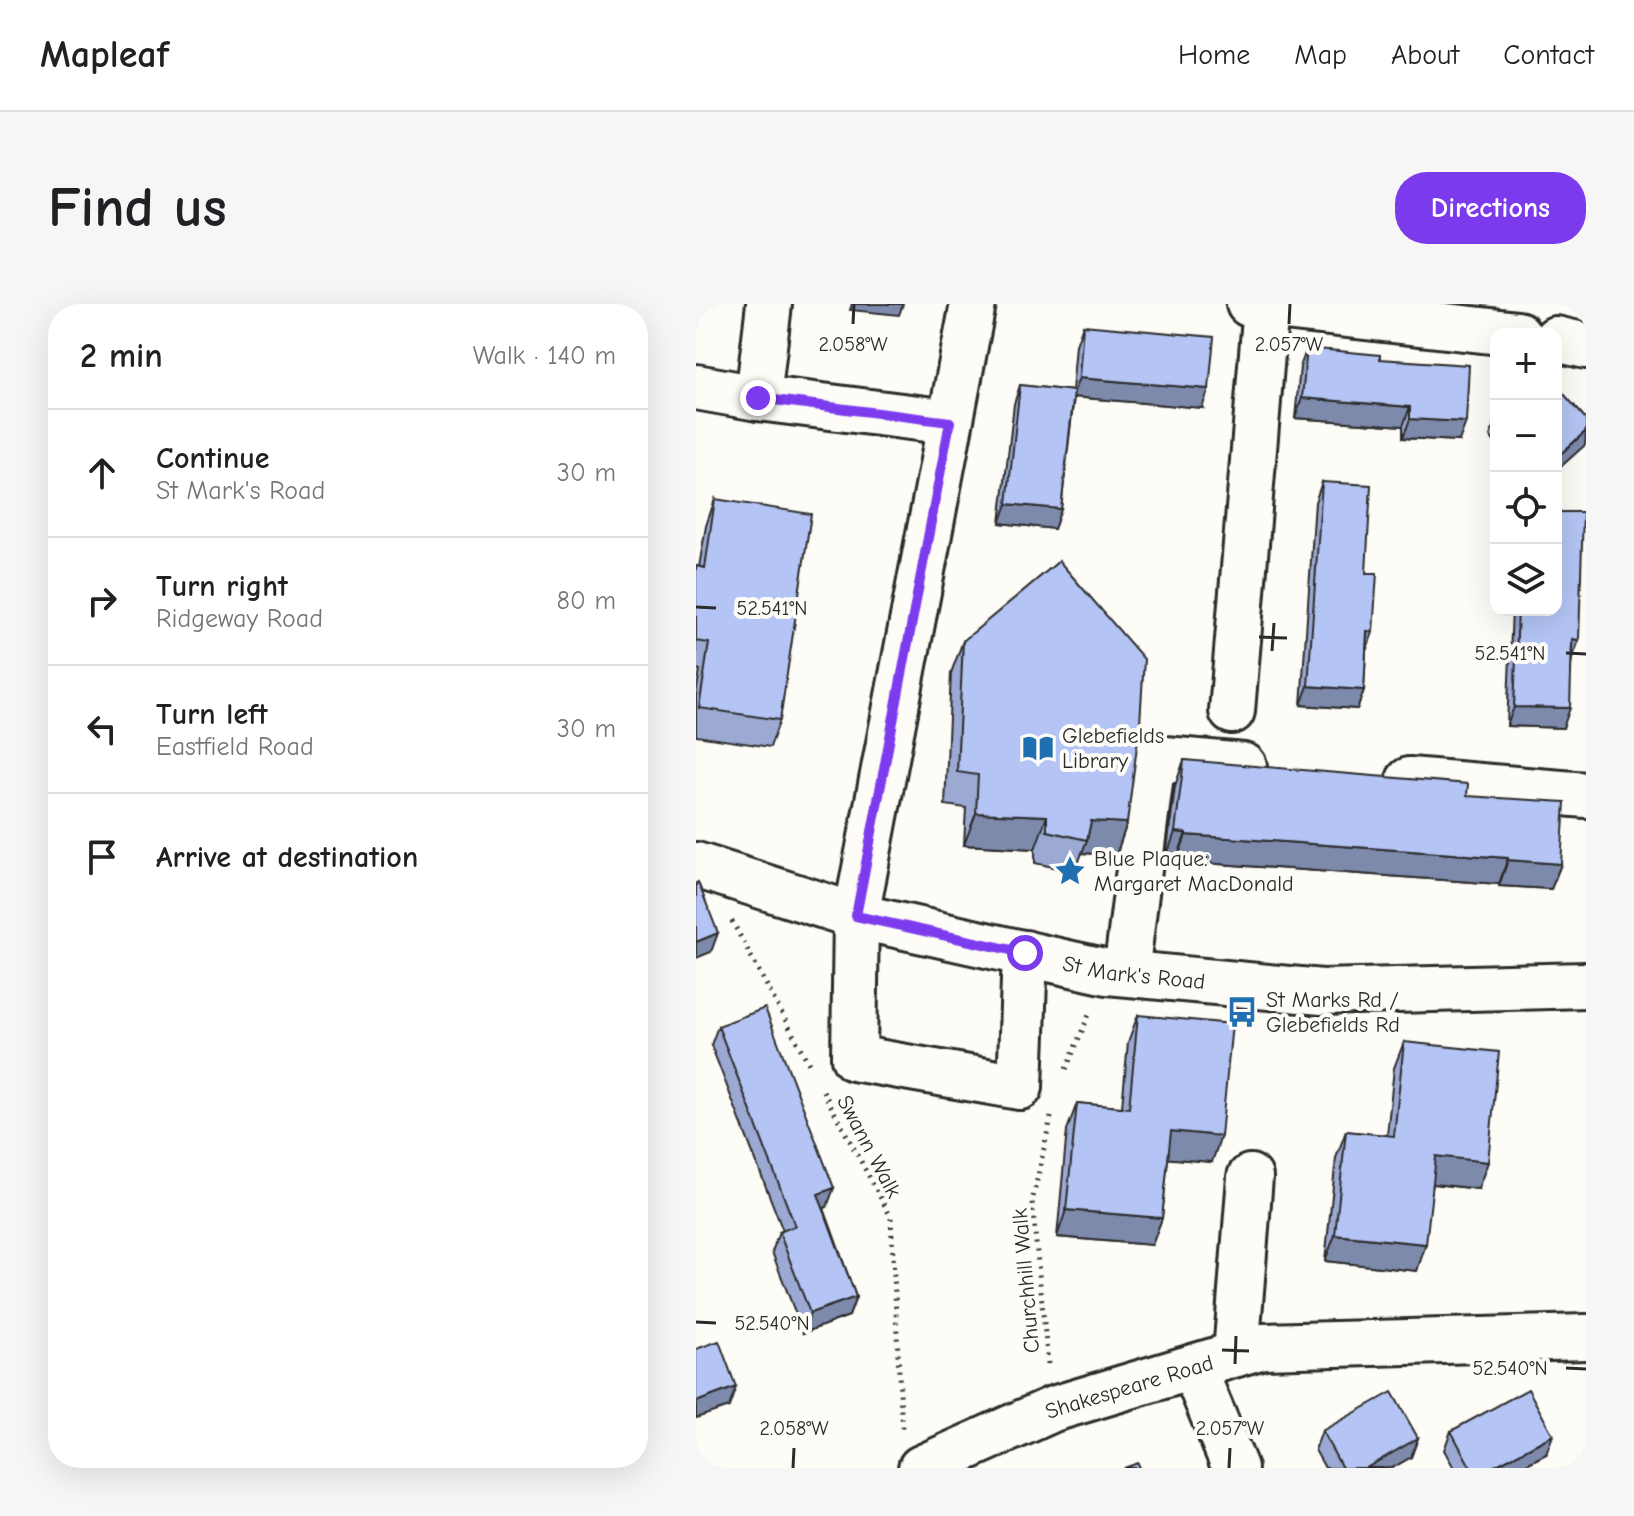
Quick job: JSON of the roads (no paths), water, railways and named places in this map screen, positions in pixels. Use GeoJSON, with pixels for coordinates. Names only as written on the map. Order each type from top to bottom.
{"type":"FeatureCollection","features":[{"type":"Feature","properties":{"kind":"street"},"geometry":{"type":"LineString","coordinates":[[758,398],[769,304]]}},
{"type":"Feature","properties":{"kind":"street"},"geometry":{"type":"LineString","coordinates":[[973,304],[856,916],[854,1058],[1020,1087],[1025,953]]}},
{"type":"Feature","properties":{"kind":"street"},"geometry":{"type":"LineString","coordinates":[[1547,328],[1549,304]]}},
{"type":"Feature","properties":{"kind":"street"},"geometry":{"type":"LineString","coordinates":[[1232,711],[1257,305],[1490,331]]}},
{"type":"Feature","properties":{"kind":"street"},"geometry":{"type":"LineString","coordinates":[[1562,340],[1586,346]]}},
{"type":"Feature","properties":{"kind":"street"},"geometry":{"type":"LineString","coordinates":[[696,387],[758,398],[950,422]]}},
{"type":"Feature","properties":{"kind":"street"},"geometry":{"type":"LineString","coordinates":[[1117,973],[1153,758],[1277,768]]}},
{"type":"Feature","properties":{"kind":"street"},"geometry":{"type":"LineString","coordinates":[[1369,776],[1586,795]]}},
{"type":"Feature","properties":{"kind":"street","name":"St Mark's Road"},"geometry":{"type":"LineString","coordinates":[[700,867],[856,916],[1117,973],[1322,992],[1585,993]]}},
{"type":"Feature","properties":{"kind":"street"},"geometry":{"type":"LineString","coordinates":[[1236,1354],[1250,1177]]}},
{"type":"Feature","properties":{"kind":"street","name":"Shakespeare Road"},"geometry":{"type":"LineString","coordinates":[[912,1452],[1263,1346],[1586,1337]]}},
{"type":"Feature","properties":{"kind":"street"},"geometry":{"type":"LineString","coordinates":[[1193,1367],[1235,1468]]}},
{"type":"Feature","properties":{"kind":"place","name":"Glebefields Library"},"geometry":{"type":"Point","coordinates":[1038,748]}},
{"type":"Feature","properties":{"kind":"place","name":"Blue Plaque: Margaret MacDonald"},"geometry":{"type":"Point","coordinates":[1070,871]}},
{"type":"Feature","properties":{"kind":"place","name":"St Marks Rd / Glebefields Rd"},"geometry":{"type":"Point","coordinates":[1242,1012]}}]}
